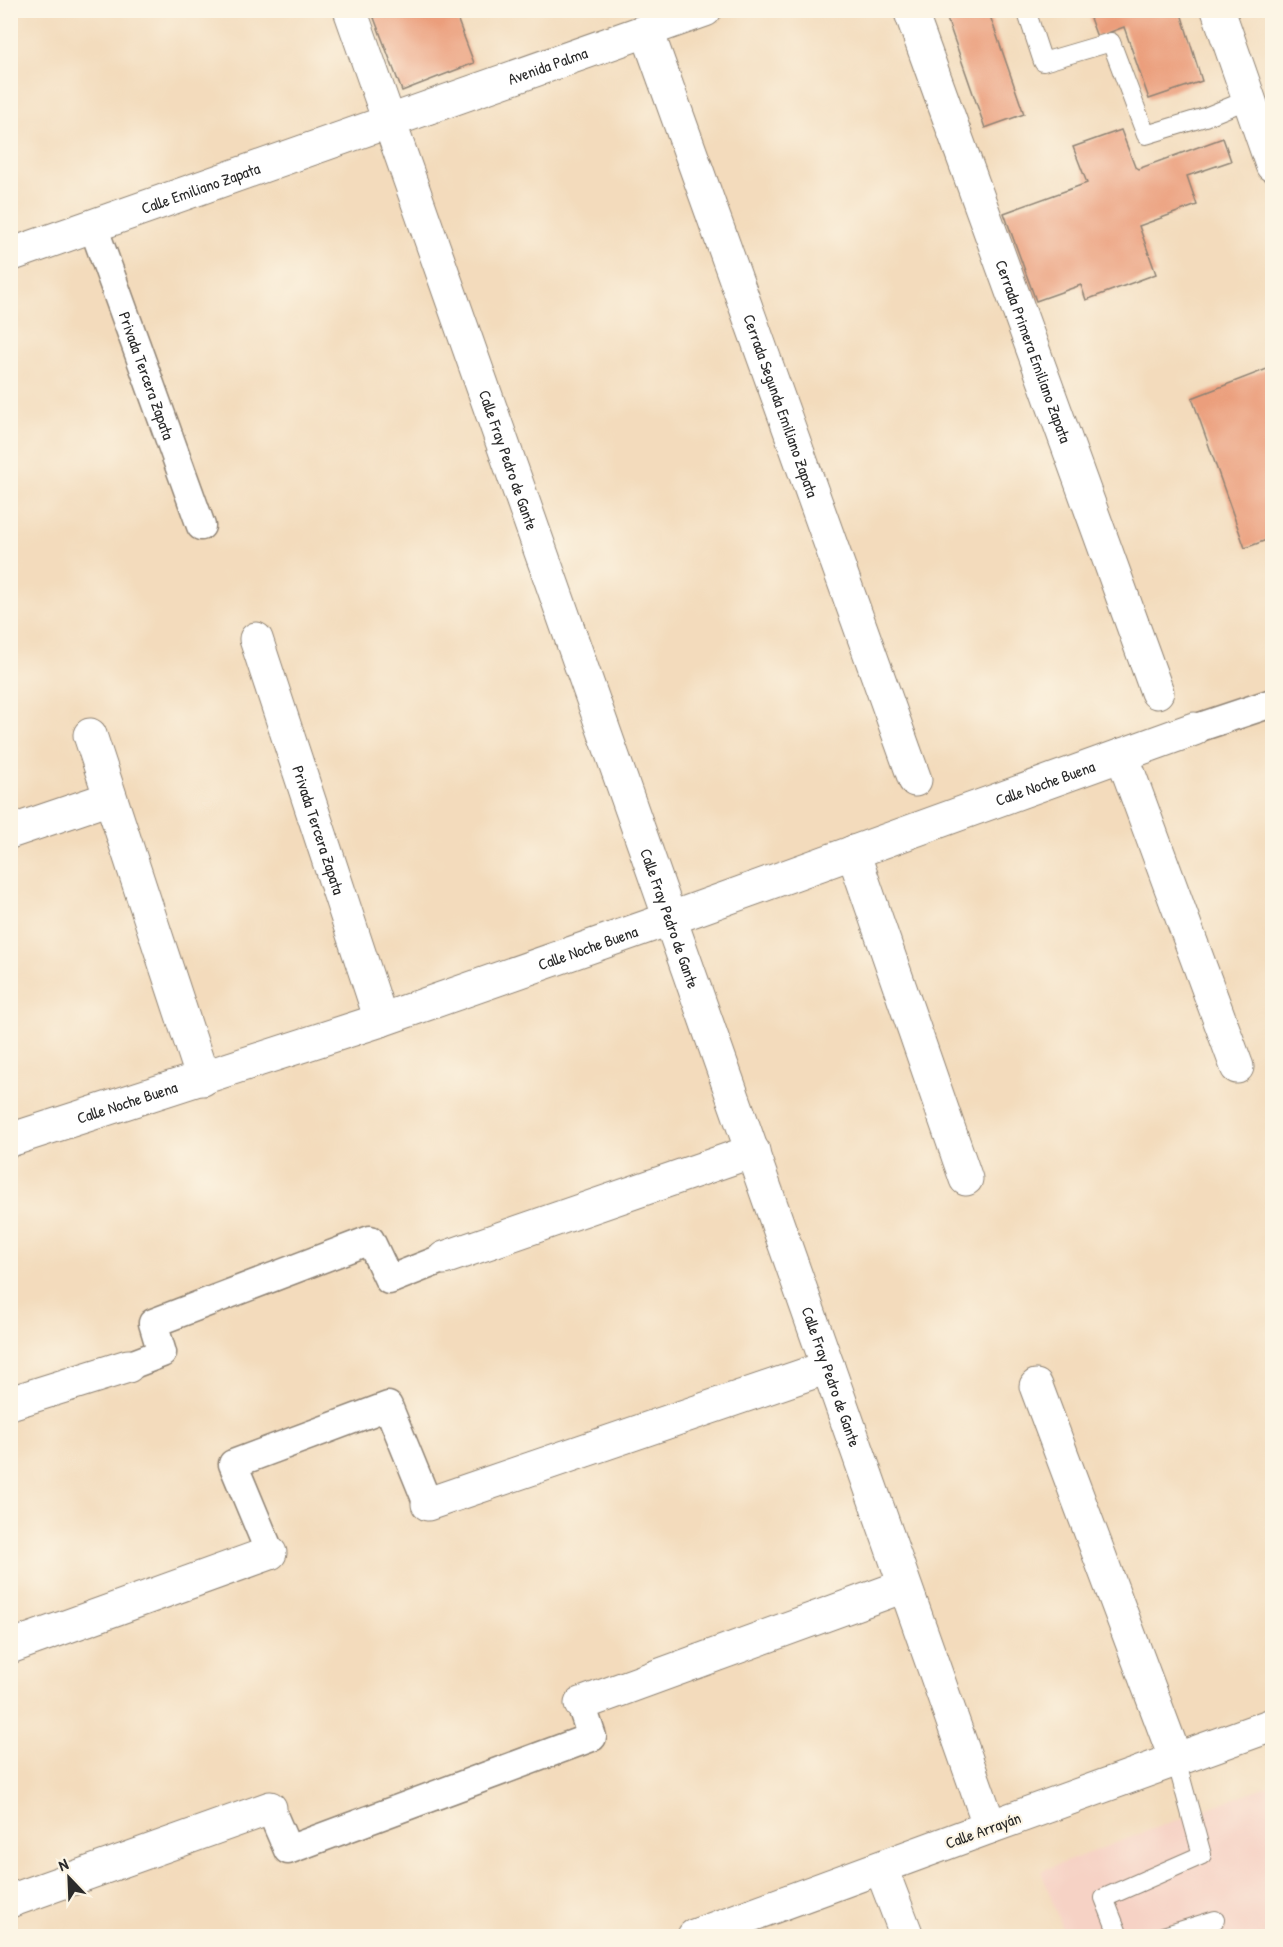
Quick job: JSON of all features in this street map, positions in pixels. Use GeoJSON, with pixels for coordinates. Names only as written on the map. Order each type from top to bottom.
{"type":"FeatureCollection","features":[{"type":"Feature","properties":{"kind":"street","name":"Calle Fray Pedro de Gante"},"geometry":{"type":"LineString","coordinates":[[350,10],[990,1827]]}},
{"type":"Feature","properties":{"kind":"street","name":"Avenida Palma"},"geometry":{"type":"LineString","coordinates":[[390,122],[705,10]]}},
{"type":"Feature","properties":{"kind":"street","name":"Cerrada Primera Emiliano Zapata"},"geometry":{"type":"LineString","coordinates":[[910,10],[1156,692]]}},
{"type":"Feature","properties":{"kind":"street"},"geometry":{"type":"LineString","coordinates":[[1218,10],[1272,165]]}},
{"type":"Feature","properties":{"kind":"street","name":"Cerrada Segunda Emiliano Zapata"},"geometry":{"type":"LineString","coordinates":[[647,31],[915,780]]}},
{"type":"Feature","properties":{"kind":"street","name":"Calle Emiliano Zapata"},"geometry":{"type":"LineString","coordinates":[[10,255],[390,122]]}},
{"type":"Feature","properties":{"kind":"street","name":"Privada Tercera Zapata"},"geometry":{"type":"LineString","coordinates":[[93,226],[201,526]]}},
{"type":"Feature","properties":{"kind":"street","name":"Privada Tercera Zapata"},"geometry":{"type":"LineString","coordinates":[[256,639],[381,1020]]}},
{"type":"Feature","properties":{"kind":"street"},"geometry":{"type":"LineString","coordinates":[[1194,729],[1272,703]]}},
{"type":"Feature","properties":{"kind":"street","name":"Calle Noche Buena"},"geometry":{"type":"LineString","coordinates":[[10,1140],[381,1020],[669,919],[1194,729]]}},
{"type":"Feature","properties":{"kind":"street"},"geometry":{"type":"LineString","coordinates":[[90,735],[203,1079]]}},
{"type":"Feature","properties":{"kind":"street"},"geometry":{"type":"LineString","coordinates":[[1122,755],[1237,1067]]}},
{"type":"Feature","properties":{"kind":"street"},"geometry":{"type":"LineString","coordinates":[[10,832],[110,798]]}},
{"type":"Feature","properties":{"kind":"street"},"geometry":{"type":"LineString","coordinates":[[853,852],[966,1179]]}},
{"type":"Feature","properties":{"kind":"street"},"geometry":{"type":"LineString","coordinates":[[10,1403],[129,1366],[162,1353],[153,1323],[370,1240],[389,1280],[444,1258],[753,1151]]}},
{"type":"Feature","properties":{"kind":"street"},"geometry":{"type":"LineString","coordinates":[[10,1647],[270,1553],[233,1464],[388,1406],[428,1504],[828,1367]]}},
{"type":"Feature","properties":{"kind":"street"},"geometry":{"type":"LineString","coordinates":[[1036,1386],[1176,1760]]}},
{"type":"Feature","properties":{"kind":"street"},"geometry":{"type":"LineString","coordinates":[[10,1901],[270,1808],[288,1850],[592,1737],[581,1704],[904,1586]]}},
{"type":"Feature","properties":{"kind":"street","name":"Calle Arrayán"},"geometry":{"type":"LineString","coordinates":[[694,1936],[1272,1725]]}},
{"type":"Feature","properties":{"kind":"street"},"geometry":{"type":"LineString","coordinates":[[881,1868],[907,1936]]}},
{"type":"Feature","properties":{"kind":"lane"},"geometry":{"type":"LineString","coordinates":[[1026,10],[1043,62],[1110,42],[1146,135],[1205,117],[1249,99]]}},
{"type":"Feature","properties":{"kind":"lane"},"geometry":{"type":"LineString","coordinates":[[1119,1936],[1104,1898],[1202,1855],[1176,1760]]}},
{"type":"Feature","properties":{"kind":"lane"},"geometry":{"type":"LineString","coordinates":[[1163,1936],[1215,1920]]}},
{"type":"Feature","properties":{"kind":"shaded area"},"geometry":{"type":"Polygon","coordinates":[[[1272,1784],[1272,1936],[1065,1936],[1041,1871],[1272,1784]]]}},
{"type":"Feature","properties":{"kind":"building"},"geometry":{"type":"Polygon","coordinates":[[[371,10],[454,10],[474,63],[402,91],[371,10]]]}},
{"type":"Feature","properties":{"kind":"building"},"geometry":{"type":"Polygon","coordinates":[[[944,10],[988,10],[1024,114],[985,128],[944,10]]]}},
{"type":"Feature","properties":{"kind":"building"},"geometry":{"type":"Polygon","coordinates":[[[1087,10],[1180,10],[1202,81],[1149,99],[1124,27],[1097,37],[1087,10]]]}},
{"type":"Feature","properties":{"kind":"building"},"geometry":{"type":"Polygon","coordinates":[[[1121,130],[1135,167],[1138,169],[1223,138],[1231,161],[1187,176],[1197,205],[1139,226],[1156,274],[1086,300],[1081,285],[1036,301],[1004,213],[1087,183],[1073,147],[1121,130]]]}},
{"type":"Feature","properties":{"kind":"building"},"geometry":{"type":"Polygon","coordinates":[[[1272,367],[1272,538],[1245,548],[1192,398],[1272,367]]]}}]}
